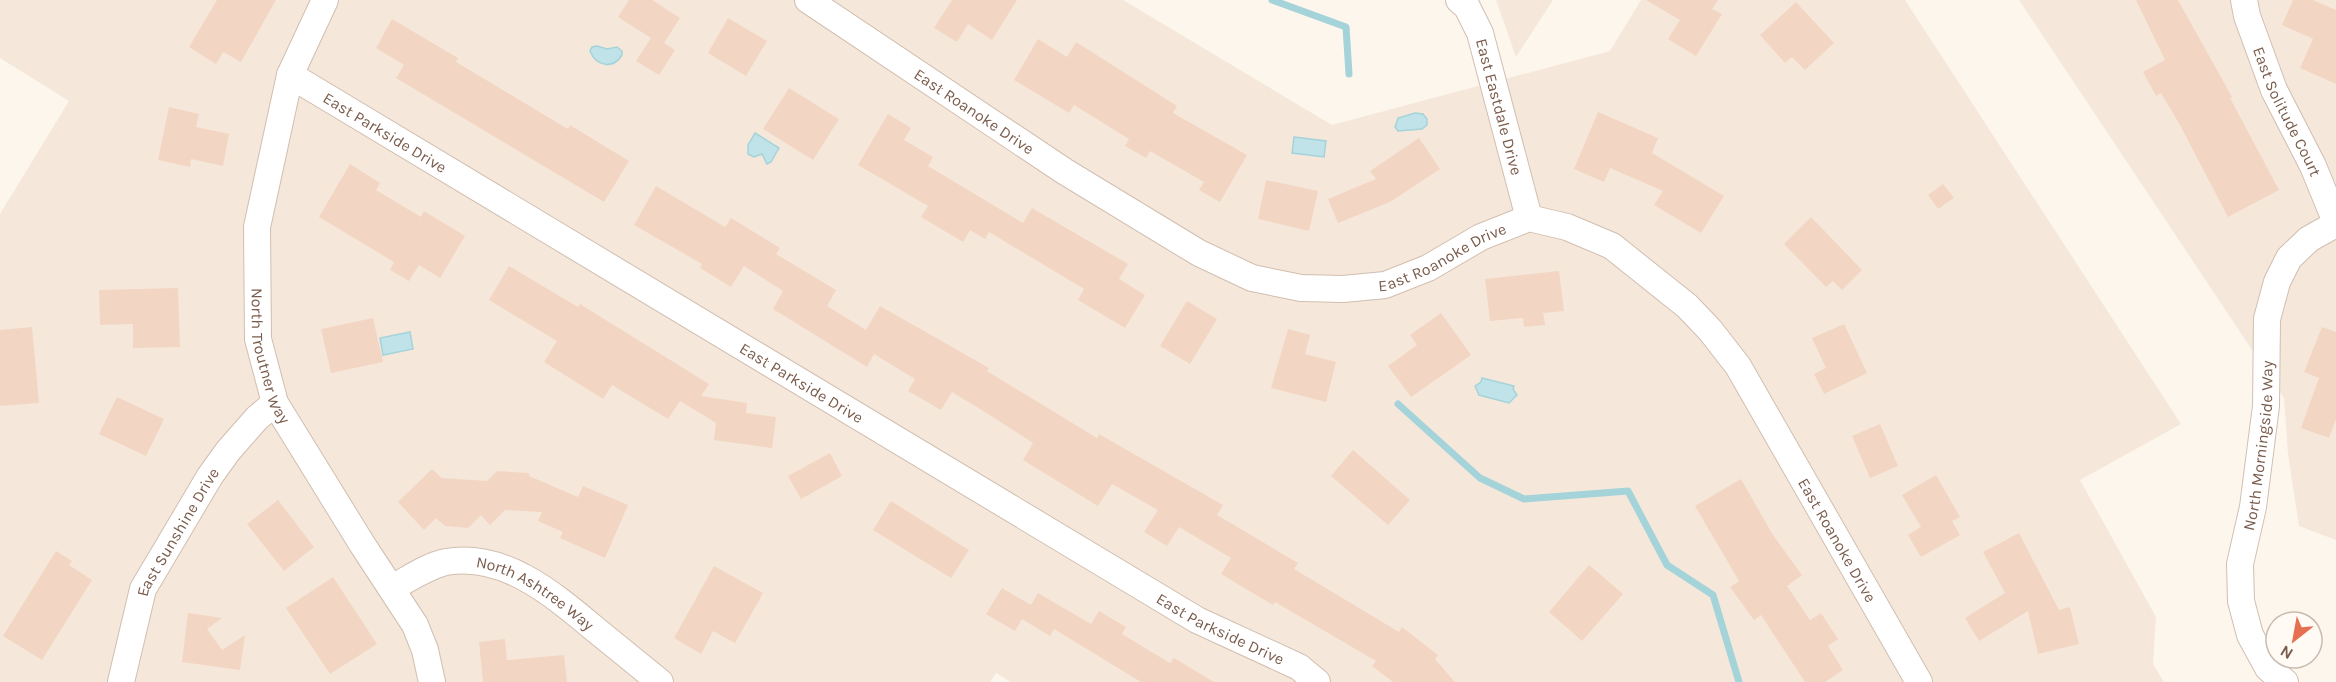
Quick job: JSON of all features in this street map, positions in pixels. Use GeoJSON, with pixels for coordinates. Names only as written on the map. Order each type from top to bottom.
{"type":"FeatureCollection","features":[{"type":"Feature","properties":{"kind":"street","name":"North Troutner Way"},"geometry":{"type":"LineString","coordinates":[[325,0],[290,75],[256,227],[258,339],[275,403],[419,633],[432,682]]}},
{"type":"Feature","properties":{"kind":"street","name":"East Roanoke Drive"},"geometry":{"type":"LineString","coordinates":[[807,0],[1064,171],[1199,253],[1252,278],[1301,288],[1344,289],[1385,285],[1428,268],[1481,237],[1529,218],[1567,227],[1612,246],[1672,293],[1710,330],[1738,366],[1919,682]]}},
{"type":"Feature","properties":{"kind":"street","name":"East Eastdale Drive"},"geometry":{"type":"LineString","coordinates":[[1460,0],[1467,7],[1480,33],[1529,218]]}},
{"type":"Feature","properties":{"kind":"street","name":"East Solitude Court"},"geometry":{"type":"LineString","coordinates":[[2244,0],[2247,16],[2274,90],[2313,166],[2336,223]]}},
{"type":"Feature","properties":{"kind":"street","name":"East Parkside Drive"},"geometry":{"type":"LineString","coordinates":[[290,75],[1197,620],[1299,667],[1317,682]]}},
{"type":"Feature","properties":{"kind":"street","name":"North Morningside Way"},"geometry":{"type":"LineString","coordinates":[[2285,682],[2268,668],[2250,635],[2241,600],[2240,564],[2253,507],[2266,406],[2267,319],[2277,282],[2289,258],[2309,239],[2336,223]]}},
{"type":"Feature","properties":{"kind":"street","name":"East Sunshine Drive"},"geometry":{"type":"LineString","coordinates":[[121,682],[143,589],[216,468],[257,418],[275,403]]}},
{"type":"Feature","properties":{"kind":"street","name":"North Ashtree Way"},"geometry":{"type":"LineString","coordinates":[[392,588],[421,572],[446,562],[480,562],[511,570],[549,591],[660,682]]}},
{"type":"Feature","properties":{"kind":"shaded area"},"geometry":{"type":"Polygon","coordinates":[[[0,0],[1123,0],[1332,125],[1610,51],[1641,0],[1905,0],[2181,424],[2080,480],[2156,617],[2153,664],[2164,682],[1011,682],[996,673],[990,682],[0,682],[0,214],[69,101],[0,58],[0,0]]]}},
{"type":"Feature","properties":{"kind":"shaded area"},"geometry":{"type":"Polygon","coordinates":[[[1496,0],[1553,0],[1516,57],[1496,0]]]}},
{"type":"Feature","properties":{"kind":"shaded area"},"geometry":{"type":"Polygon","coordinates":[[[2019,0],[2336,0],[2336,540],[2299,526],[2288,454],[2284,398],[2019,0]]]}},
{"type":"Feature","properties":{"kind":"water"},"geometry":{"type":"Polygon","coordinates":[[[592,47],[607,49],[617,47],[622,51],[622,55],[614,63],[600,63],[590,51],[592,47]]]}},
{"type":"Feature","properties":{"kind":"water"},"geometry":{"type":"Polygon","coordinates":[[[1415,113],[1423,114],[1427,119],[1427,125],[1422,129],[1398,131],[1395,127],[1398,118],[1415,113]]]}},
{"type":"Feature","properties":{"kind":"water"},"geometry":{"type":"Polygon","coordinates":[[[755,133],[779,148],[771,162],[767,164],[762,154],[754,157],[748,154],[748,145],[755,133]]]}},
{"type":"Feature","properties":{"kind":"water"},"geometry":{"type":"Polygon","coordinates":[[[1294,137],[1326,141],[1324,157],[1292,153],[1294,137]]]}},
{"type":"Feature","properties":{"kind":"water"},"geometry":{"type":"Polygon","coordinates":[[[410,332],[413,349],[383,355],[380,338],[410,332]]]}},
{"type":"Feature","properties":{"kind":"water"},"geometry":{"type":"Polygon","coordinates":[[[1482,378],[1514,386],[1513,389],[1517,395],[1509,403],[1479,395],[1475,386],[1481,382],[1482,378]]]}},
{"type":"Feature","properties":{"kind":"building"},"geometry":{"type":"Polygon","coordinates":[[[217,0],[276,0],[241,62],[223,52],[216,64],[189,47],[217,0]]]}},
{"type":"Feature","properties":{"kind":"building"},"geometry":{"type":"Polygon","coordinates":[[[629,0],[652,0],[680,18],[664,43],[675,50],[659,75],[636,61],[651,38],[618,17],[629,0]]]}},
{"type":"Feature","properties":{"kind":"building"},"geometry":{"type":"Polygon","coordinates":[[[952,0],[1017,0],[992,40],[968,24],[957,42],[934,28],[952,0]]]}},
{"type":"Feature","properties":{"kind":"building"},"geometry":{"type":"Polygon","coordinates":[[[1646,0],[1718,0],[1712,9],[1722,14],[1696,56],[1668,39],[1680,20],[1646,0]]]}},
{"type":"Feature","properties":{"kind":"building"},"geometry":{"type":"Polygon","coordinates":[[[2136,0],[2178,0],[2232,97],[2230,98],[2279,190],[2228,217],[2180,125],[2161,93],[2156,96],[2143,72],[2165,60],[2136,0]]]}},
{"type":"Feature","properties":{"kind":"building"},"geometry":{"type":"Polygon","coordinates":[[[2293,0],[2313,0],[2336,10],[2336,84],[2300,68],[2313,39],[2282,25],[2293,0]]]}},
{"type":"Feature","properties":{"kind":"building"},"geometry":{"type":"Polygon","coordinates":[[[1796,2],[1834,43],[1805,70],[1792,57],[1785,63],[1760,35],[1796,2]]]}},
{"type":"Feature","properties":{"kind":"building"},"geometry":{"type":"Polygon","coordinates":[[[728,18],[767,41],[746,76],[708,53],[728,18]]]}},
{"type":"Feature","properties":{"kind":"building"},"geometry":{"type":"Polygon","coordinates":[[[392,19],[458,58],[456,62],[568,129],[570,125],[629,161],[604,202],[396,78],[404,65],[376,48],[392,19]]]}},
{"type":"Feature","properties":{"kind":"building"},"geometry":{"type":"Polygon","coordinates":[[[1038,39],[1067,57],[1076,42],[1177,106],[1173,113],[1247,155],[1220,202],[1199,190],[1204,182],[1150,151],[1146,158],[1125,146],[1129,139],[1074,105],[1069,113],[1014,80],[1038,39]]]}},
{"type":"Feature","properties":{"kind":"building"},"geometry":{"type":"Polygon","coordinates":[[[789,88],[839,119],[813,160],[763,129],[789,88]]]}},
{"type":"Feature","properties":{"kind":"building"},"geometry":{"type":"Polygon","coordinates":[[[169,107],[199,114],[196,127],[229,134],[223,166],[191,159],[190,167],[158,160],[169,107]]]}},
{"type":"Feature","properties":{"kind":"building"},"geometry":{"type":"Polygon","coordinates":[[[1598,112],[1658,138],[1652,153],[1724,196],[1701,233],[1654,205],[1663,191],[1610,168],[1604,182],[1574,169],[1598,112]]]}},
{"type":"Feature","properties":{"kind":"building"},"geometry":{"type":"Polygon","coordinates":[[[888,114],[911,128],[904,140],[933,157],[928,166],[1023,223],[1032,208],[1128,264],[1119,279],[1145,295],[1125,328],[1078,300],[1084,289],[989,232],[985,239],[970,230],[963,242],[921,217],[928,206],[858,165],[888,114]]]}},
{"type":"Feature","properties":{"kind":"building"},"geometry":{"type":"Polygon","coordinates":[[[1419,138],[1440,169],[1390,202],[1338,223],[1328,199],[1376,179],[1370,171],[1419,138]]]}},
{"type":"Feature","properties":{"kind":"building"},"geometry":{"type":"Polygon","coordinates":[[[350,164],[380,183],[376,190],[421,217],[424,211],[465,236],[440,278],[419,265],[409,281],[390,270],[394,262],[319,217],[350,164]]]}},
{"type":"Feature","properties":{"kind":"building"},"geometry":{"type":"Polygon","coordinates":[[[1266,180],[1318,191],[1309,231],[1258,219],[1266,180]]]}},
{"type":"Feature","properties":{"kind":"building"},"geometry":{"type":"Polygon","coordinates":[[[1943,184],[1954,198],[1938,209],[1928,195],[1943,184]]]}},
{"type":"Feature","properties":{"kind":"building"},"geometry":{"type":"Polygon","coordinates":[[[656,186],[725,227],[731,218],[780,248],[776,254],[836,290],[827,306],[866,330],[880,306],[989,368],[987,371],[1097,438],[1099,434],[1223,505],[1217,515],[1298,563],[1294,569],[1399,632],[1402,627],[1438,655],[1435,659],[1455,682],[1393,682],[1372,666],[1376,661],[1275,602],[1273,605],[1221,574],[1231,558],[1179,527],[1167,546],[1144,532],[1158,510],[1112,484],[1098,506],[1023,460],[1033,443],[952,392],[941,410],[908,391],[915,379],[874,354],[867,367],[773,309],[783,291],[744,266],[731,287],[700,268],[702,264],[634,225],[656,186]]]}},
{"type":"Feature","properties":{"kind":"building"},"geometry":{"type":"Polygon","coordinates":[[[1811,217],[1862,270],[1842,290],[1833,281],[1826,287],[1784,244],[1811,217]]]}},
{"type":"Feature","properties":{"kind":"building"},"geometry":{"type":"Polygon","coordinates":[[[509,266],[578,307],[580,304],[709,384],[701,396],[747,403],[746,413],[776,417],[772,448],[714,440],[716,423],[680,401],[668,419],[612,385],[603,399],[544,362],[557,341],[489,300],[509,266]]]}},
{"type":"Feature","properties":{"kind":"building"},"geometry":{"type":"Polygon","coordinates":[[[1559,271],[1564,311],[1543,313],[1545,325],[1524,327],[1523,318],[1490,321],[1485,279],[1559,271]]]}},
{"type":"Feature","properties":{"kind":"building"},"geometry":{"type":"Polygon","coordinates":[[[178,288],[180,347],[133,348],[133,324],[100,325],[99,290],[178,288]]]}},
{"type":"Feature","properties":{"kind":"building"},"geometry":{"type":"Polygon","coordinates":[[[1187,301],[1217,319],[1190,364],[1160,346],[1187,301]]]}},
{"type":"Feature","properties":{"kind":"building"},"geometry":{"type":"Polygon","coordinates":[[[1441,313],[1471,355],[1411,397],[1388,366],[1417,345],[1410,335],[1441,313]]]}},
{"type":"Feature","properties":{"kind":"building"},"geometry":{"type":"Polygon","coordinates":[[[373,318],[383,362],[331,373],[321,329],[373,318]]]}},
{"type":"Feature","properties":{"kind":"building"},"geometry":{"type":"Polygon","coordinates":[[[1844,324],[1867,373],[1824,394],[1814,374],[1826,368],[1812,338],[1844,324]]]}},
{"type":"Feature","properties":{"kind":"building"},"geometry":{"type":"Polygon","coordinates":[[[32,327],[39,403],[0,406],[0,330],[32,327]]]}},
{"type":"Feature","properties":{"kind":"building"},"geometry":{"type":"Polygon","coordinates":[[[2322,327],[2336,332],[2336,419],[2329,438],[2301,428],[2319,378],[2304,372],[2322,327]]]}},
{"type":"Feature","properties":{"kind":"building"},"geometry":{"type":"Polygon","coordinates":[[[1288,329],[1310,335],[1305,354],[1336,362],[1326,402],[1271,388],[1288,329]]]}},
{"type":"Feature","properties":{"kind":"building"},"geometry":{"type":"Polygon","coordinates":[[[117,397],[164,419],[146,456],[99,434],[117,397]]]}},
{"type":"Feature","properties":{"kind":"building"},"geometry":{"type":"Polygon","coordinates":[[[1880,424],[1898,466],[1870,478],[1852,436],[1880,424]]]}},
{"type":"Feature","properties":{"kind":"building"},"geometry":{"type":"Polygon","coordinates":[[[1353,450],[1410,500],[1388,525],[1331,476],[1353,450]]]}},
{"type":"Feature","properties":{"kind":"building"},"geometry":{"type":"Polygon","coordinates":[[[830,453],[842,476],[801,499],[788,476],[830,453]]]}},
{"type":"Feature","properties":{"kind":"building"},"geometry":{"type":"Polygon","coordinates":[[[432,469],[442,478],[487,481],[497,471],[529,473],[529,476],[578,497],[583,486],[628,505],[605,558],[560,538],[563,532],[538,521],[542,512],[505,510],[490,525],[481,515],[468,528],[445,526],[436,518],[424,530],[398,502],[432,469]]]}},
{"type":"Feature","properties":{"kind":"building"},"geometry":{"type":"Polygon","coordinates":[[[1936,475],[1960,517],[1952,521],[1960,535],[1921,557],[1908,535],[1921,527],[1902,495],[1936,475]]]}},
{"type":"Feature","properties":{"kind":"building"},"geometry":{"type":"Polygon","coordinates":[[[1741,479],[1773,535],[1802,575],[1787,586],[1810,620],[1821,613],[1838,639],[1828,646],[1843,670],[1825,682],[1805,682],[1761,615],[1754,620],[1730,587],[1739,581],[1695,506],[1741,479]]]}},
{"type":"Feature","properties":{"kind":"building"},"geometry":{"type":"Polygon","coordinates":[[[278,500],[314,547],[284,571],[247,524],[278,500]]]}},
{"type":"Feature","properties":{"kind":"building"},"geometry":{"type":"Polygon","coordinates":[[[891,501],[969,550],[951,578],[873,530],[891,501]]]}},
{"type":"Feature","properties":{"kind":"building"},"geometry":{"type":"Polygon","coordinates":[[[2019,533],[2059,610],[2070,607],[2079,644],[2038,654],[2028,611],[1979,641],[1965,618],[2005,593],[1983,552],[2019,533]]]}},
{"type":"Feature","properties":{"kind":"building"},"geometry":{"type":"Polygon","coordinates":[[[56,551],[72,561],[69,565],[92,580],[42,660],[3,636],[56,551]]]}},
{"type":"Feature","properties":{"kind":"building"},"geometry":{"type":"Polygon","coordinates":[[[1589,565],[1623,594],[1582,641],[1549,612],[1589,565]]]}},
{"type":"Feature","properties":{"kind":"building"},"geometry":{"type":"Polygon","coordinates":[[[714,566],[763,593],[735,643],[713,631],[701,654],[674,638],[714,566]]]}},
{"type":"Feature","properties":{"kind":"building"},"geometry":{"type":"Polygon","coordinates":[[[333,577],[377,644],[330,674],[286,608],[333,577]]]}},
{"type":"Feature","properties":{"kind":"building"},"geometry":{"type":"Polygon","coordinates":[[[1002,588],[1031,605],[1038,593],[1091,624],[1099,611],[1126,627],[1122,634],[1170,663],[1174,658],[1214,682],[1141,682],[1054,629],[1050,636],[1022,619],[1015,631],[986,614],[1002,588]]]}},
{"type":"Feature","properties":{"kind":"building"},"geometry":{"type":"Polygon","coordinates":[[[188,613],[222,618],[207,629],[222,650],[245,635],[240,670],[182,662],[188,613]]]}},
{"type":"Feature","properties":{"kind":"building"},"geometry":{"type":"Polygon","coordinates":[[[505,639],[507,660],[564,655],[567,682],[483,682],[479,642],[505,639]]]}},
{"type":"Feature","properties":{"kind":"waterway"},"geometry":{"type":"LineString","coordinates":[[1272,0],[1346,27],[1349,74]]}},
{"type":"Feature","properties":{"kind":"waterway"},"geometry":{"type":"LineString","coordinates":[[1398,404],[1480,478],[1524,499],[1628,491],[1667,565],[1713,595],[1739,682]]}}]}
